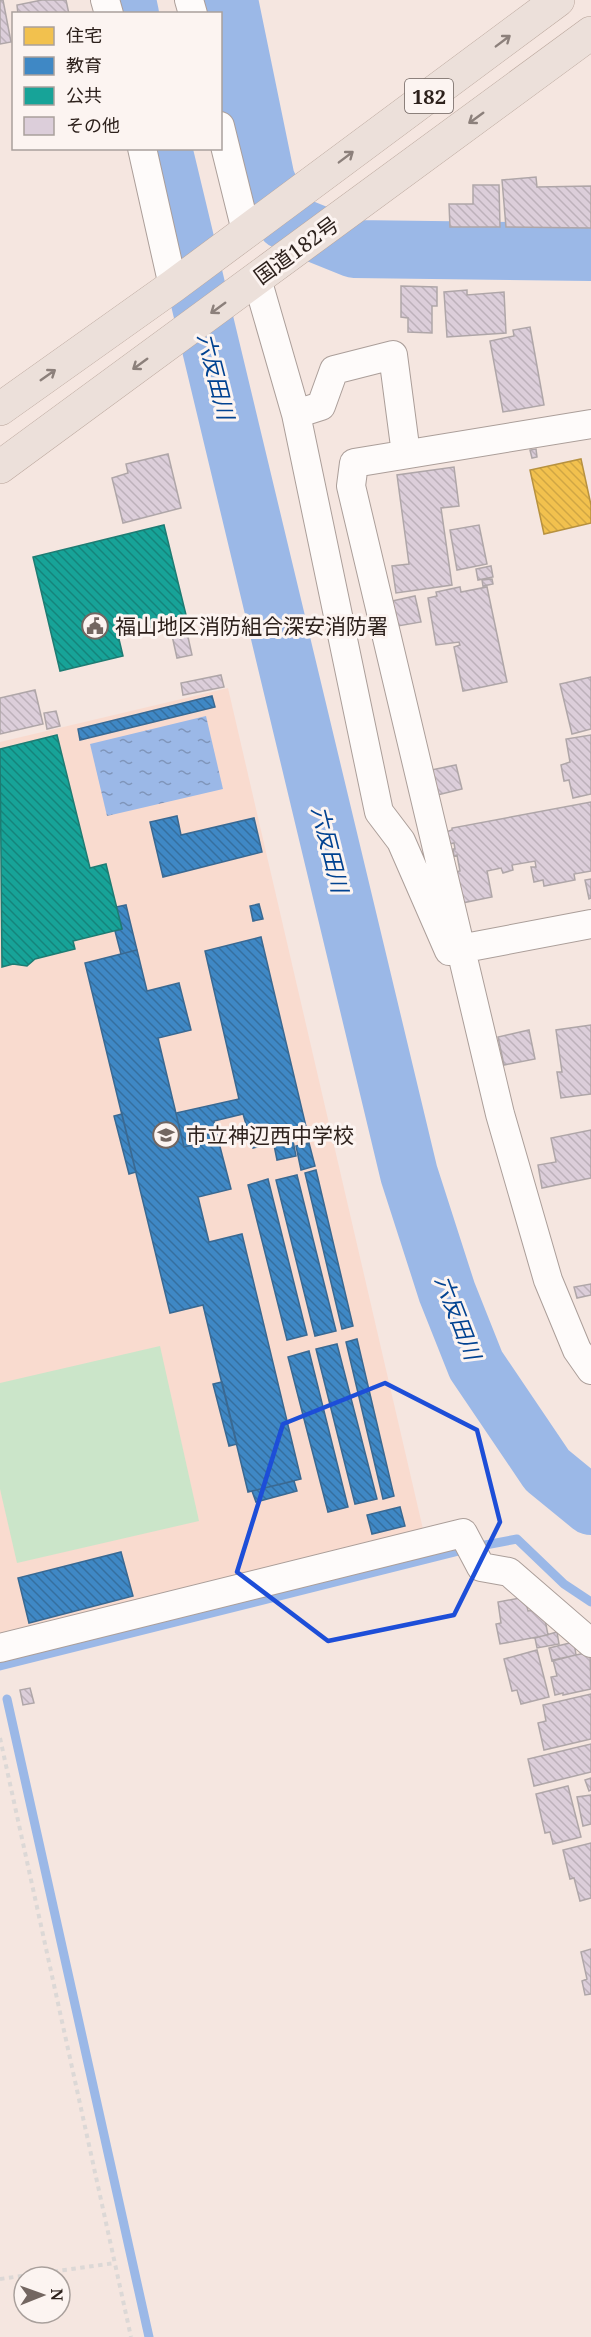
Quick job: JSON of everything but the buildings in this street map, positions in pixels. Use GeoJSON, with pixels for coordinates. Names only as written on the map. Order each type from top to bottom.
{"type":"FeatureCollection","features":[{"type":"Feature","properties":{"kind":"highway","name":"182"},"geometry":{"type":"LineString","coordinates":[[0,409],[177,283],[558,0]]}},
{"type":"Feature","properties":{"kind":"highway","name":"国道182号"},"geometry":{"type":"LineString","coordinates":[[0,467],[591,33]]}},
{"type":"Feature","properties":{"kind":"street"},"geometry":{"type":"LineString","coordinates":[[222,134],[246,231]]}},
{"type":"Feature","properties":{"kind":"street"},"geometry":{"type":"LineString","coordinates":[[142,150],[168,256],[177,283]]}},
{"type":"Feature","properties":{"kind":"street"},"geometry":{"type":"LineString","coordinates":[[257,279],[296,414],[378,812],[401,842],[449,951],[591,924]]}},
{"type":"Feature","properties":{"kind":"street"},"geometry":{"type":"LineString","coordinates":[[296,414],[321,406],[334,370],[393,355],[406,454]]}},
{"type":"Feature","properties":{"kind":"street"},"geometry":{"type":"LineString","coordinates":[[591,424],[354,463],[351,486],[500,1114],[548,1280],[577,1350],[591,1370]]}},
{"type":"Feature","properties":{"kind":"street"},"geometry":{"type":"LineString","coordinates":[[0,1648],[463,1533],[481,1567],[509,1572],[591,1643]]}},
{"type":"Feature","properties":{"kind":"path"},"geometry":{"type":"LineString","coordinates":[[0,1738],[131,2337]]}},
{"type":"Feature","properties":{"kind":"path"},"geometry":{"type":"LineString","coordinates":[[0,2279],[115,2263]]}},
{"type":"Feature","properties":{"kind":"highlighted area"},"geometry":{"type":"Polygon","coordinates":[[[385,1383],[477,1430],[500,1522],[454,1615],[328,1641],[237,1572],[283,1424],[385,1383]]]}},
{"type":"Feature","properties":{"kind":"shaded area","name":"市立神辺西中学校"},"geometry":{"type":"Polygon","coordinates":[[[228,688],[423,1529],[0,1633],[0,742],[228,688]]]}},
{"type":"Feature","properties":{"kind":"green space"},"geometry":{"type":"Polygon","coordinates":[[[160,1346],[199,1521],[17,1563],[0,1489],[0,1383],[160,1346]]]}},
{"type":"Feature","properties":{"kind":"water"},"geometry":{"type":"Polygon","coordinates":[[[206,716],[223,789],[107,816],[90,744],[206,716]]]}},
{"type":"Feature","properties":{"kind":"waterway","name":"六反田川"},"geometry":{"type":"LineString","coordinates":[[127,0],[130,12]]}},
{"type":"Feature","properties":{"kind":"waterway","name":"六反田川"},"geometry":{"type":"LineString","coordinates":[[229,0],[266,180],[285,221],[354,249],[591,252]]}},
{"type":"Feature","properties":{"kind":"waterway","name":"六反田川"},"geometry":{"type":"LineString","coordinates":[[163,150],[409,1174],[447,1292],[476,1365],[547,1470],[591,1506]]}},
{"type":"Feature","properties":{"kind":"waterway"},"geometry":{"type":"LineString","coordinates":[[480,1546],[517,1539],[564,1584],[591,1602]]}},
{"type":"Feature","properties":{"kind":"waterway"},"geometry":{"type":"LineString","coordinates":[[0,1666],[459,1551]]}},
{"type":"Feature","properties":{"kind":"waterway"},"geometry":{"type":"LineString","coordinates":[[7,1699],[149,2337]]}},
{"type":"Feature","properties":{"kind":"place","name":"福山地区消防組合深安消防署"},"geometry":{"type":"Point","coordinates":[95,626]}},
{"type":"Feature","properties":{"kind":"place","name":"市立神辺西中学校"},"geometry":{"type":"Point","coordinates":[166,1135]}}]}
